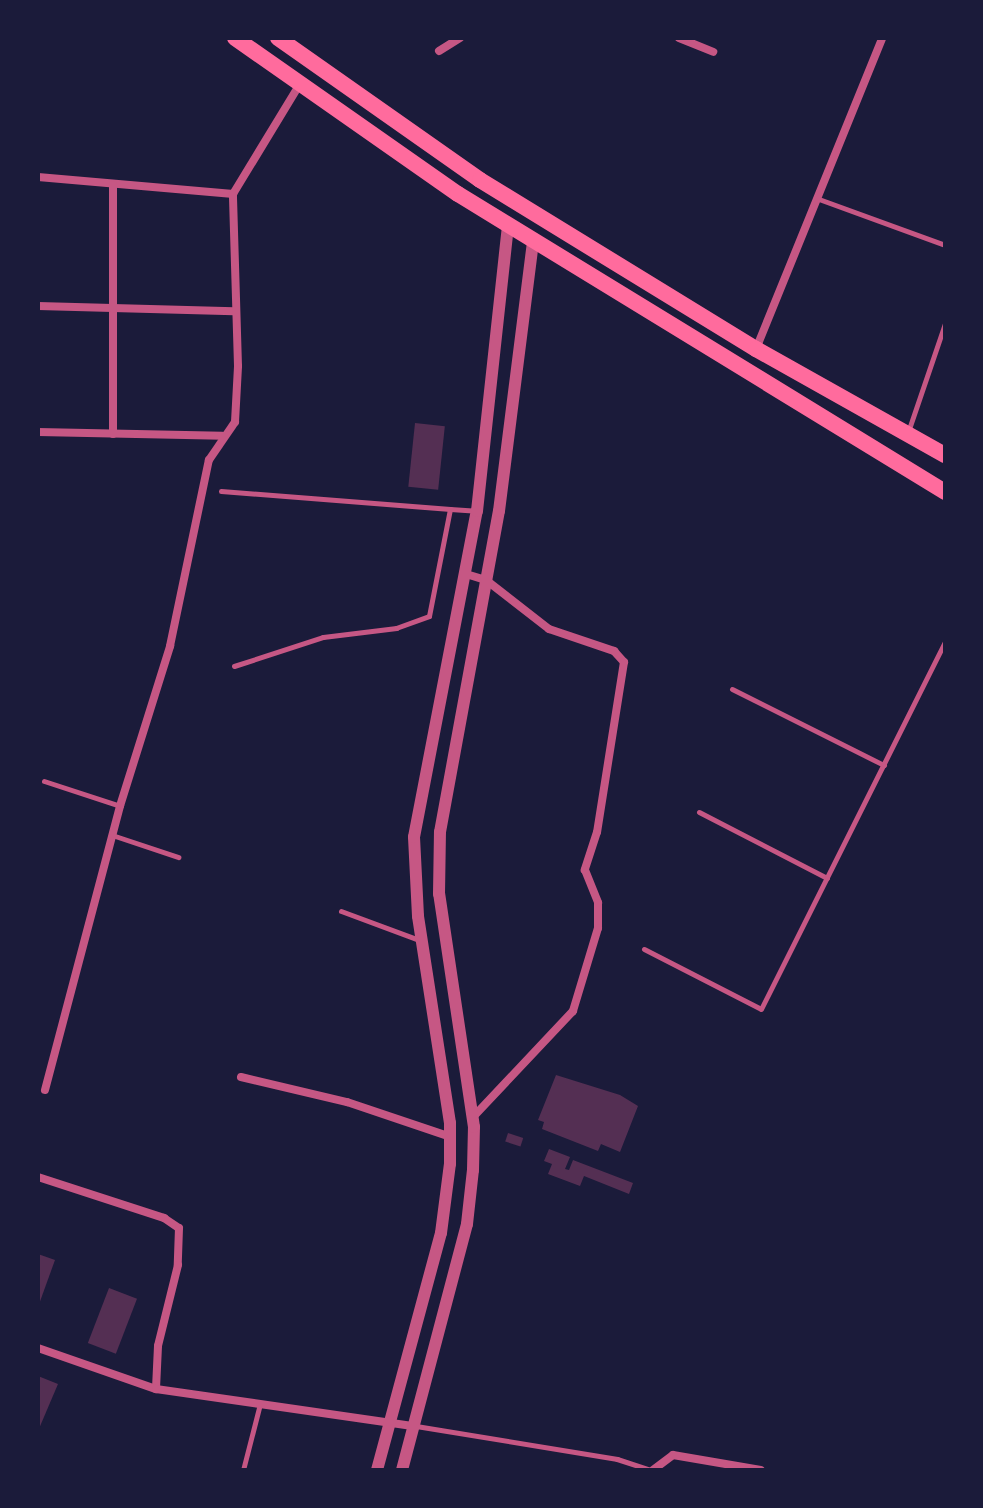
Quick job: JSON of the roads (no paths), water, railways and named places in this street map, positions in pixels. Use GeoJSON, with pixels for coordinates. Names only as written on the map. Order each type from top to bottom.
{"type":"FeatureCollection","features":[{"type":"Feature","properties":{"kind":"highway"},"geometry":{"type":"LineString","coordinates":[[235,38],[533,242],[945,492]]}},
{"type":"Feature","properties":{"kind":"highway"},"geometry":{"type":"LineString","coordinates":[[278,38],[480,180],[756,349],[908,430],[945,455]]}},
{"type":"Feature","properties":{"kind":"street"},"geometry":{"type":"LineString","coordinates":[[439,51],[460,38]]}},
{"type":"Feature","properties":{"kind":"street"},"geometry":{"type":"LineString","coordinates":[[679,38],[713,52]]}},
{"type":"Feature","properties":{"kind":"street"},"geometry":{"type":"LineString","coordinates":[[756,349],[882,38]]}},
{"type":"Feature","properties":{"kind":"street"},"geometry":{"type":"LineString","coordinates":[[45,1090],[120,806],[170,646],[209,460],[222,436],[235,422],[238,399],[233,194],[300,83]]}},
{"type":"Feature","properties":{"kind":"street"},"geometry":{"type":"LineString","coordinates":[[38,177],[233,194]]}},
{"type":"Feature","properties":{"kind":"street"},"geometry":{"type":"LineString","coordinates":[[113,185],[113,434]]}},
{"type":"Feature","properties":{"kind":"street"},"geometry":{"type":"LineString","coordinates":[[377,1470],[441,1233],[451,1137],[414,877],[417,808],[477,511],[508,226]]}},
{"type":"Feature","properties":{"kind":"street"},"geometry":{"type":"LineString","coordinates":[[402,1470],[467,1224],[473,1117],[438,869],[445,784],[486,580],[511,434],[533,242]]}},
{"type":"Feature","properties":{"kind":"street"},"geometry":{"type":"LineString","coordinates":[[38,306],[234,311]]}},
{"type":"Feature","properties":{"kind":"street"},"geometry":{"type":"LineString","coordinates":[[38,432],[222,436]]}},
{"type":"Feature","properties":{"kind":"street"},"geometry":{"type":"LineString","coordinates":[[466,574],[486,580],[549,629],[614,651],[624,662],[597,832],[585,870],[598,903],[598,928],[573,1011],[473,1117]]}},
{"type":"Feature","properties":{"kind":"street"},"geometry":{"type":"LineString","coordinates":[[241,1077],[347,1102],[451,1137]]}},
{"type":"Feature","properties":{"kind":"street"},"geometry":{"type":"LineString","coordinates":[[38,1177],[164,1218],[179,1228],[178,1265],[158,1346],[156,1389]]}},
{"type":"Feature","properties":{"kind":"street"},"geometry":{"type":"LineString","coordinates":[[38,1348],[156,1389],[412,1426]]}},
{"type":"Feature","properties":{"kind":"street"},"geometry":{"type":"LineString","coordinates":[[652,1470],[673,1455],[761,1470]]}},
{"type":"Feature","properties":{"kind":"lane"},"geometry":{"type":"LineString","coordinates":[[945,128],[945,135]]}},
{"type":"Feature","properties":{"kind":"lane"},"geometry":{"type":"LineString","coordinates":[[816,198],[945,245]]}},
{"type":"Feature","properties":{"kind":"lane"},"geometry":{"type":"LineString","coordinates":[[908,430],[945,323]]}},
{"type":"Feature","properties":{"kind":"lane"},"geometry":{"type":"LineString","coordinates":[[221,491],[477,511]]}},
{"type":"Feature","properties":{"kind":"lane"},"geometry":{"type":"LineString","coordinates":[[234,666],[323,637],[406,626],[429,616],[450,509]]}},
{"type":"Feature","properties":{"kind":"lane"},"geometry":{"type":"LineString","coordinates":[[644,949],[761,1009],[945,641]]}},
{"type":"Feature","properties":{"kind":"lane"},"geometry":{"type":"LineString","coordinates":[[732,689],[884,765]]}},
{"type":"Feature","properties":{"kind":"lane"},"geometry":{"type":"LineString","coordinates":[[44,781],[120,806]]}},
{"type":"Feature","properties":{"kind":"lane"},"geometry":{"type":"LineString","coordinates":[[699,812],[827,878]]}},
{"type":"Feature","properties":{"kind":"lane"},"geometry":{"type":"LineString","coordinates":[[112,835],[178,857]]}},
{"type":"Feature","properties":{"kind":"lane"},"geometry":{"type":"LineString","coordinates":[[341,911],[422,941]]}},
{"type":"Feature","properties":{"kind":"lane"},"geometry":{"type":"LineString","coordinates":[[243,1470],[260,1403]]}},
{"type":"Feature","properties":{"kind":"lane"},"geometry":{"type":"LineString","coordinates":[[412,1426],[617,1459],[652,1470]]}}]}
